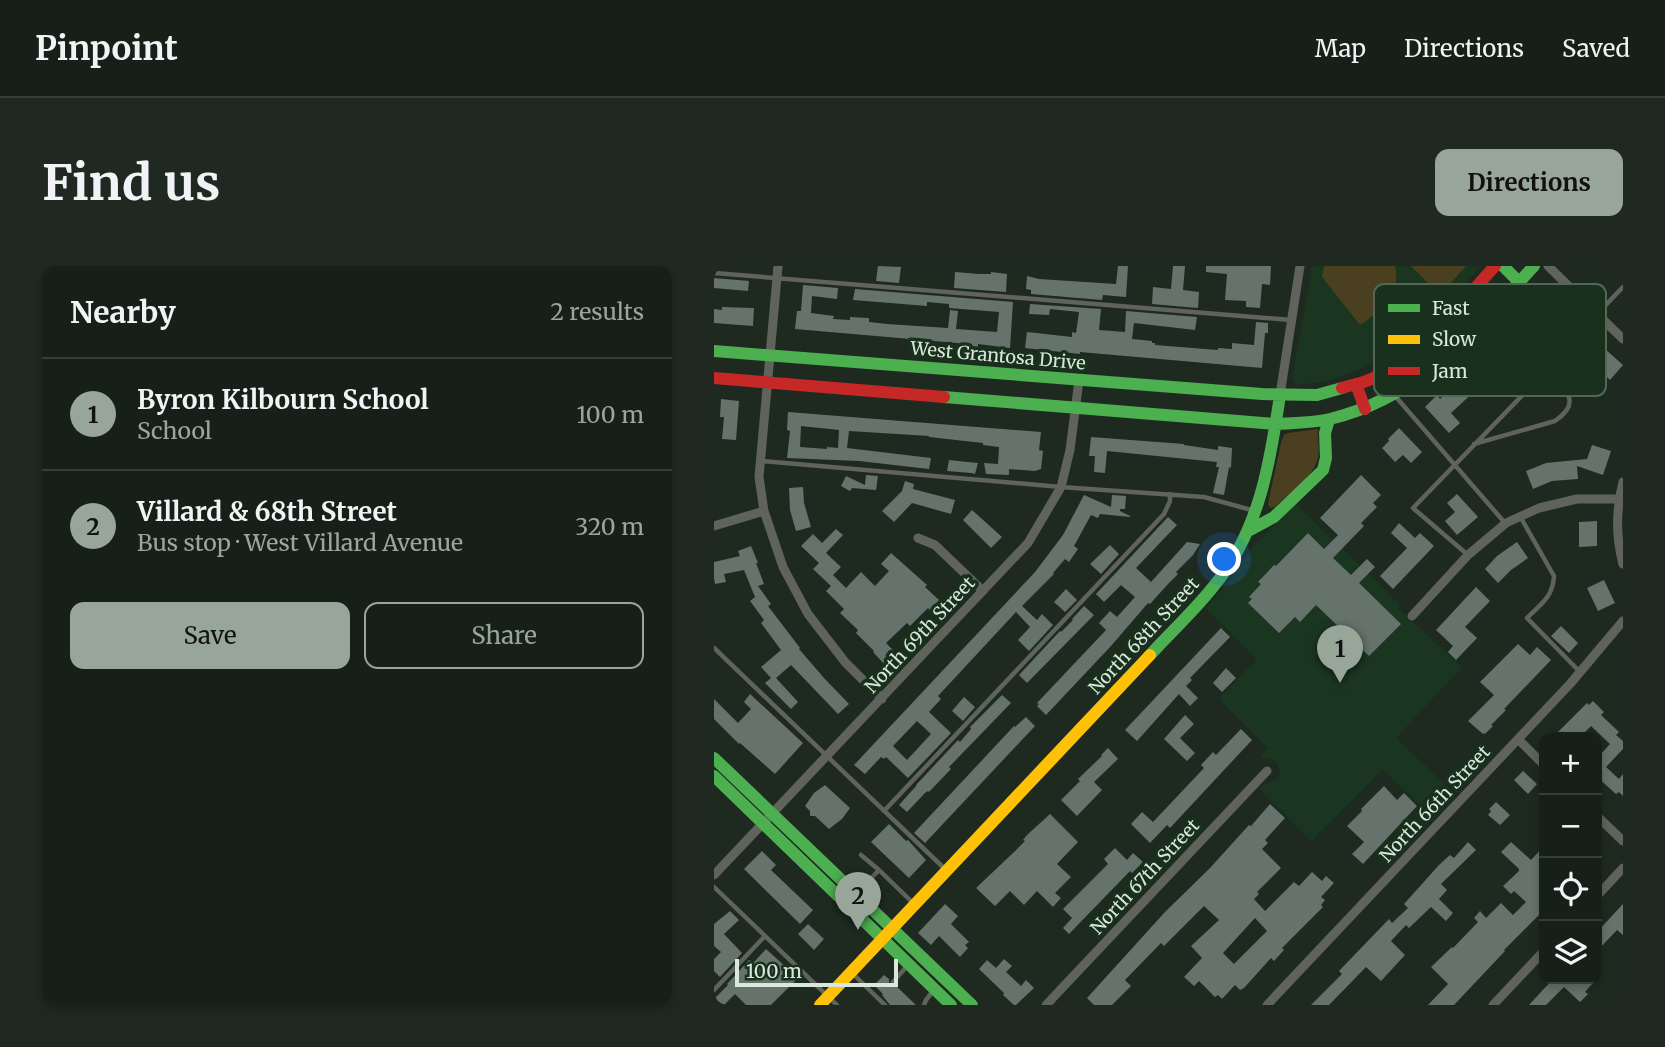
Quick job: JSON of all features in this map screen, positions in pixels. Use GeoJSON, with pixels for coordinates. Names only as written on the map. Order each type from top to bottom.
{"type":"FeatureCollection","features":[{"type":"Feature","properties":{"kind":"street"},"geometry":{"type":"LineString","coordinates":[[779,266],[759,477],[764,511],[783,567],[808,614],[845,662],[881,699]]}},
{"type":"Feature","properties":{"kind":"street"},"geometry":{"type":"LineString","coordinates":[[1300,266],[1280,395],[1317,395],[1374,377]]}},
{"type":"Feature","properties":{"kind":"street"},"geometry":{"type":"LineString","coordinates":[[1478,284],[1495,266]]}},
{"type":"Feature","properties":{"kind":"street"},"geometry":{"type":"LineString","coordinates":[[1503,266],[1519,282],[1534,266]]}},
{"type":"Feature","properties":{"kind":"street"},"geometry":{"type":"LineString","coordinates":[[1548,266],[1566,284]]}},
{"type":"Feature","properties":{"kind":"street"},"geometry":{"type":"LineString","coordinates":[[1606,323],[1623,339]]}},
{"type":"Feature","properties":{"kind":"street","name":"West Grantosa Drive"},"geometry":{"type":"LineString","coordinates":[[714,351],[1280,395]]}},
{"type":"Feature","properties":{"kind":"street"},"geometry":{"type":"LineString","coordinates":[[714,378],[1276,424],[1329,420],[1365,409],[1393,396]]}},
{"type":"Feature","properties":{"kind":"street","name":"North 69th Street"},"geometry":{"type":"LineString","coordinates":[[714,875],[1028,543],[1061,487],[1070,450],[1079,380]]}},
{"type":"Feature","properties":{"kind":"street"},"geometry":{"type":"LineString","coordinates":[[1356,384],[1365,409]]}},
{"type":"Feature","properties":{"kind":"street","name":"North 68th Street"},"geometry":{"type":"LineString","coordinates":[[828,1002],[851,972],[1213,587],[1250,530],[1267,469],[1280,395]]}},
{"type":"Feature","properties":{"kind":"street"},"geometry":{"type":"LineString","coordinates":[[1250,530],[1274,517],[1323,470],[1326,458],[1325,433],[1329,420]]}},
{"type":"Feature","properties":{"kind":"street"},"geometry":{"type":"LineString","coordinates":[[1623,482],[1619,499],[1618,540],[1623,564]]}},
{"type":"Feature","properties":{"kind":"street"},"geometry":{"type":"LineString","coordinates":[[1412,616],[1468,555],[1505,524],[1539,508],[1577,499],[1619,499]]}},
{"type":"Feature","properties":{"kind":"street"},"geometry":{"type":"LineString","coordinates":[[714,526],[764,511]]}},
{"type":"Feature","properties":{"kind":"street"},"geometry":{"type":"LineString","coordinates":[[918,538],[935,545],[983,592]]}},
{"type":"Feature","properties":{"kind":"street","name":"North 66th Street"},"geometry":{"type":"LineString","coordinates":[[1267,1005],[1581,672],[1623,621]]}},
{"type":"Feature","properties":{"kind":"street"},"geometry":{"type":"LineString","coordinates":[[1518,739],[1539,760]]}},
{"type":"Feature","properties":{"kind":"street"},"geometry":{"type":"LineString","coordinates":[[714,758],[768,818],[888,934],[972,1005]]}},
{"type":"Feature","properties":{"kind":"street","name":"North 67th Street"},"geometry":{"type":"LineString","coordinates":[[1046,1005],[1267,771]]}},
{"type":"Feature","properties":{"kind":"street"},"geometry":{"type":"LineString","coordinates":[[714,776],[768,818],[856,895],[908,964],[951,1005]]}},
{"type":"Feature","properties":{"kind":"street"},"geometry":{"type":"LineString","coordinates":[[1602,821],[1623,841]]}},
{"type":"Feature","properties":{"kind":"street"},"geometry":{"type":"LineString","coordinates":[[1602,891],[1623,868]]}},
{"type":"Feature","properties":{"kind":"street"},"geometry":{"type":"LineString","coordinates":[[1493,1005],[1539,956]]}},
{"type":"Feature","properties":{"kind":"lane"},"geometry":{"type":"LineString","coordinates":[[714,273],[1291,320]]}},
{"type":"Feature","properties":{"kind":"lane"},"geometry":{"type":"LineString","coordinates":[[1606,305],[1623,287]]}},
{"type":"Feature","properties":{"kind":"lane"},"geometry":{"type":"LineString","coordinates":[[1396,396],[1505,524]]}},
{"type":"Feature","properties":{"kind":"lane"},"geometry":{"type":"LineString","coordinates":[[1468,555],[1413,508],[1521,396]]}},
{"type":"Feature","properties":{"kind":"lane"},"geometry":{"type":"LineString","coordinates":[[1474,444],[1555,421],[1568,409],[1568,396]]}},
{"type":"Feature","properties":{"kind":"lane"},"geometry":{"type":"LineString","coordinates":[[761,461],[1204,497],[1256,511]]}},
{"type":"Feature","properties":{"kind":"lane"},"geometry":{"type":"LineString","coordinates":[[884,811],[1164,514],[1170,494]]}},
{"type":"Feature","properties":{"kind":"lane"},"geometry":{"type":"LineString","coordinates":[[1520,517],[1554,576],[1550,595],[1527,618],[1581,672]]}},
{"type":"Feature","properties":{"kind":"lane"},"geometry":{"type":"LineString","coordinates":[[714,648],[947,871]]}},
{"type":"Feature","properties":{"kind":"lane"},"geometry":{"type":"LineString","coordinates":[[861,855],[915,905]]}},
{"type":"Feature","properties":{"kind":"lane"},"geometry":{"type":"LineString","coordinates":[[856,895],[879,870]]}},
{"type":"Feature","properties":{"kind":"lane"},"geometry":{"type":"LineString","coordinates":[[714,887],[828,1002]]}},
{"type":"Feature","properties":{"kind":"lane"},"geometry":{"type":"LineString","coordinates":[[714,990],[765,936]]}},
{"type":"Feature","properties":{"kind":"lane"},"geometry":{"type":"LineString","coordinates":[[893,982],[908,964]]}},
{"type":"Feature","properties":{"kind":"lane"},"geometry":{"type":"LineString","coordinates":[[851,972],[880,996],[885,1005]]}},
{"type":"Feature","properties":{"kind":"lane"},"geometry":{"type":"LineString","coordinates":[[925,1005],[935,989]]}},
{"type":"Feature","properties":{"kind":"shaded area"},"geometry":{"type":"Polygon","coordinates":[[[1312,266],[1482,266],[1465,284],[1374,284],[1374,362],[1327,381],[1297,385],[1292,380],[1312,266]]]}},
{"type":"Feature","properties":{"kind":"shaded area"},"geometry":{"type":"Polygon","coordinates":[[[1395,266],[1395,284],[1374,284],[1374,314],[1360,325],[1322,277],[1324,267],[1395,266]]]}},
{"type":"Feature","properties":{"kind":"shaded area"},"geometry":{"type":"Polygon","coordinates":[[[1411,266],[1466,266],[1450,284],[1429,284],[1411,266]]]}},
{"type":"Feature","properties":{"kind":"shaded area"},"geometry":{"type":"Polygon","coordinates":[[[1318,429],[1319,454],[1312,472],[1271,508],[1268,505],[1269,499],[1284,435],[1318,429]]]}},
{"type":"Feature","properties":{"kind":"shaded area"},"geometry":{"type":"Polygon","coordinates":[[[1296,504],[1400,605],[1398,608],[1462,667],[1396,738],[1456,795],[1433,818],[1383,769],[1312,841],[1259,788],[1277,779],[1280,774],[1278,764],[1271,758],[1262,759],[1261,756],[1268,748],[1219,699],[1257,659],[1206,608],[1255,544],[1296,504]]]}},
{"type":"Feature","properties":{"kind":"building"},"geometry":{"type":"Polygon","coordinates":[[[878,266],[901,267],[899,283],[876,281],[878,266]]]}},
{"type":"Feature","properties":{"kind":"building"},"geometry":{"type":"Polygon","coordinates":[[[1118,266],[1128,266],[1126,297],[1103,295],[1102,300],[1031,294],[1031,290],[1026,289],[1027,276],[1116,284],[1118,266]]]}},
{"type":"Feature","properties":{"kind":"building"},"geometry":{"type":"Polygon","coordinates":[[[1173,266],[1185,266],[1183,290],[1199,292],[1198,308],[1152,304],[1153,287],[1171,289],[1173,266]]]}},
{"type":"Feature","properties":{"kind":"building"},"geometry":{"type":"Polygon","coordinates":[[[1206,266],[1271,266],[1270,285],[1262,284],[1260,308],[1246,307],[1246,301],[1225,300],[1227,274],[1206,272],[1206,266]]]}},
{"type":"Feature","properties":{"kind":"building"},"geometry":{"type":"Polygon","coordinates":[[[955,272],[1007,274],[1006,292],[954,288],[955,272]]]}},
{"type":"Feature","properties":{"kind":"building"},"geometry":{"type":"Polygon","coordinates":[[[714,278],[749,281],[748,291],[714,288],[714,278]]]}},
{"type":"Feature","properties":{"kind":"building"},"geometry":{"type":"Polygon","coordinates":[[[803,285],[838,288],[837,299],[812,296],[811,313],[834,316],[833,319],[869,318],[869,322],[887,324],[948,328],[950,310],[958,311],[956,329],[997,332],[999,312],[949,308],[949,304],[927,302],[927,306],[853,300],[855,289],[1013,302],[1010,348],[795,329],[797,311],[801,311],[803,285]]]}},
{"type":"Feature","properties":{"kind":"building"},"geometry":{"type":"Polygon","coordinates":[[[1030,304],[1101,309],[1099,330],[1125,332],[1126,311],[1197,317],[1195,330],[1134,323],[1132,339],[1152,341],[1155,345],[1218,350],[1232,349],[1232,343],[1254,345],[1256,322],[1268,323],[1262,368],[1025,348],[1027,332],[1072,337],[1072,332],[1076,333],[1079,312],[1050,309],[1049,315],[1029,314],[1030,304]]]}},
{"type":"Feature","properties":{"kind":"building"},"geometry":{"type":"Polygon","coordinates":[[[722,307],[754,308],[753,326],[714,323],[714,309],[722,310],[722,307]]]}},
{"type":"Feature","properties":{"kind":"building"},"geometry":{"type":"Polygon","coordinates":[[[1606,350],[1623,365],[1610,380],[1606,376],[1606,350]]]}},
{"type":"Feature","properties":{"kind":"building"},"geometry":{"type":"Polygon","coordinates":[[[1436,396],[1440,399],[1443,396],[1469,396],[1451,413],[1460,423],[1449,433],[1425,407],[1436,396]]]}},
{"type":"Feature","properties":{"kind":"building"},"geometry":{"type":"Polygon","coordinates":[[[721,399],[739,401],[736,440],[722,439],[724,417],[720,417],[721,399]]]}},
{"type":"Feature","properties":{"kind":"building"},"geometry":{"type":"Polygon","coordinates":[[[788,412],[1041,432],[1041,469],[1009,469],[1009,475],[986,474],[984,463],[998,464],[999,447],[929,436],[849,431],[847,448],[931,458],[929,469],[859,461],[787,458],[790,431],[787,430],[788,412]],[[801,426],[800,447],[838,448],[839,430],[801,426]]]}},
{"type":"Feature","properties":{"kind":"building"},"geometry":{"type":"Polygon","coordinates":[[[1399,428],[1422,452],[1411,463],[1403,455],[1395,462],[1382,448],[1399,428]]]}},
{"type":"Feature","properties":{"kind":"building"},"geometry":{"type":"Polygon","coordinates":[[[1091,437],[1184,444],[1218,450],[1218,446],[1232,448],[1231,468],[1229,467],[1224,495],[1213,493],[1219,467],[1216,467],[1217,462],[1107,451],[1105,473],[1094,472],[1095,456],[1089,456],[1091,437]]]}},
{"type":"Feature","properties":{"kind":"building"},"geometry":{"type":"Polygon","coordinates":[[[1592,445],[1611,451],[1603,475],[1577,466],[1578,479],[1552,481],[1533,489],[1526,471],[1546,463],[1587,459],[1592,445]]]}},
{"type":"Feature","properties":{"kind":"building"},"geometry":{"type":"Polygon","coordinates":[[[949,460],[978,463],[975,474],[947,471],[949,460]]]}},
{"type":"Feature","properties":{"kind":"building"},"geometry":{"type":"Polygon","coordinates":[[[866,475],[878,476],[876,490],[852,488],[850,491],[841,486],[846,476],[865,485],[866,475]]]}},
{"type":"Feature","properties":{"kind":"building"},"geometry":{"type":"Polygon","coordinates":[[[1361,475],[1381,495],[1373,503],[1377,507],[1361,523],[1364,526],[1333,558],[1351,575],[1367,559],[1375,567],[1359,583],[1401,624],[1369,656],[1316,605],[1300,622],[1295,617],[1279,633],[1248,603],[1252,599],[1249,597],[1261,584],[1258,582],[1308,533],[1324,549],[1338,535],[1320,518],[1361,475]]]}},
{"type":"Feature","properties":{"kind":"building"},"geometry":{"type":"Polygon","coordinates":[[[905,481],[914,484],[913,489],[955,500],[951,514],[912,503],[894,522],[882,511],[902,491],[905,481]]]}},
{"type":"Feature","properties":{"kind":"building"},"geometry":{"type":"Polygon","coordinates":[[[803,487],[804,503],[811,527],[796,531],[790,510],[789,488],[803,487]]]}},
{"type":"Feature","properties":{"kind":"building"},"geometry":{"type":"Polygon","coordinates":[[[1457,494],[1478,517],[1457,535],[1445,521],[1455,512],[1447,503],[1457,494]]]}},
{"type":"Feature","properties":{"kind":"building"},"geometry":{"type":"Polygon","coordinates":[[[1084,495],[1111,507],[1112,495],[1126,496],[1125,509],[1120,511],[1130,517],[1100,514],[1098,518],[1091,515],[1074,546],[1078,549],[1069,562],[1065,559],[1022,606],[1037,620],[1042,614],[1053,625],[1029,651],[1018,640],[1030,627],[1016,612],[938,696],[941,699],[929,712],[951,733],[908,778],[886,757],[881,757],[865,774],[854,765],[1035,572],[1063,535],[1084,495]],[[917,721],[893,746],[907,760],[931,734],[917,721]]]}},
{"type":"Feature","properties":{"kind":"building"},"geometry":{"type":"Polygon","coordinates":[[[972,510],[1002,537],[991,548],[963,520],[972,510]]]}},
{"type":"Feature","properties":{"kind":"building"},"geometry":{"type":"Polygon","coordinates":[[[1168,517],[1177,525],[1136,568],[1151,582],[1187,542],[1200,544],[1176,572],[1178,574],[1046,715],[1037,703],[1106,630],[1099,623],[1110,611],[1117,617],[1135,597],[1121,585],[1104,602],[1096,594],[1168,517]]]}},
{"type":"Feature","properties":{"kind":"building"},"geometry":{"type":"Polygon","coordinates":[[[1597,521],[1597,546],[1579,547],[1579,522],[1597,521]]]}},
{"type":"Feature","properties":{"kind":"building"},"geometry":{"type":"Polygon","coordinates":[[[1399,523],[1415,538],[1420,533],[1434,546],[1393,589],[1380,576],[1407,548],[1391,533],[1399,523]]]}},
{"type":"Feature","properties":{"kind":"building"},"geometry":{"type":"Polygon","coordinates":[[[836,529],[843,535],[826,553],[841,567],[833,575],[846,588],[861,572],[875,586],[889,571],[881,564],[891,553],[927,585],[925,587],[940,601],[931,611],[928,608],[910,626],[907,623],[886,643],[897,654],[885,665],[856,633],[858,630],[840,613],[844,609],[826,591],[831,586],[813,569],[819,563],[801,546],[813,534],[822,543],[836,529]]]}},
{"type":"Feature","properties":{"kind":"building"},"geometry":{"type":"Polygon","coordinates":[[[1517,542],[1528,558],[1498,583],[1485,569],[1497,556],[1517,542]]]}},
{"type":"Feature","properties":{"kind":"building"},"geometry":{"type":"Polygon","coordinates":[[[1110,545],[1119,554],[1101,574],[1090,564],[1110,545]]]}},
{"type":"Feature","properties":{"kind":"building"},"geometry":{"type":"Polygon","coordinates":[[[751,546],[764,584],[758,586],[771,604],[768,606],[799,649],[849,704],[838,714],[791,665],[776,678],[798,702],[791,709],[765,683],[771,678],[761,667],[781,650],[761,623],[764,620],[750,601],[755,597],[744,570],[724,574],[726,582],[715,584],[714,578],[714,562],[740,556],[738,551],[751,546]]]}},
{"type":"Feature","properties":{"kind":"building"},"geometry":{"type":"Polygon","coordinates":[[[1604,580],[1615,603],[1598,611],[1587,588],[1604,580]]]}},
{"type":"Feature","properties":{"kind":"building"},"geometry":{"type":"Polygon","coordinates":[[[1476,587],[1490,601],[1465,627],[1477,638],[1456,660],[1448,652],[1453,646],[1436,630],[1476,587]]]}},
{"type":"Feature","properties":{"kind":"building"},"geometry":{"type":"Polygon","coordinates":[[[1066,589],[1077,600],[1065,612],[1054,602],[1066,589]]]}},
{"type":"Feature","properties":{"kind":"building"},"geometry":{"type":"Polygon","coordinates":[[[1084,606],[1094,615],[1027,683],[1019,675],[1084,606]]]}},
{"type":"Feature","properties":{"kind":"building"},"geometry":{"type":"Polygon","coordinates":[[[1561,626],[1578,643],[1569,653],[1551,636],[1561,626]]]}},
{"type":"Feature","properties":{"kind":"building"},"geometry":{"type":"Polygon","coordinates":[[[1221,628],[1230,637],[1190,678],[1192,680],[1186,686],[1198,698],[1190,706],[1179,694],[1137,741],[1125,730],[1221,628]]]}},
{"type":"Feature","properties":{"kind":"building"},"geometry":{"type":"Polygon","coordinates":[[[1518,644],[1530,655],[1537,647],[1551,660],[1483,734],[1468,721],[1494,695],[1480,682],[1518,644]]]}},
{"type":"Feature","properties":{"kind":"building"},"geometry":{"type":"Polygon","coordinates":[[[1226,668],[1236,678],[1222,692],[1213,683],[1226,668]]]}},
{"type":"Feature","properties":{"kind":"building"},"geometry":{"type":"Polygon","coordinates":[[[750,694],[803,743],[775,774],[714,719],[714,699],[738,723],[751,709],[744,702],[750,694]]]}},
{"type":"Feature","properties":{"kind":"building"},"geometry":{"type":"Polygon","coordinates":[[[1002,695],[1011,703],[949,767],[951,769],[907,812],[899,805],[1002,695]]]}},
{"type":"Feature","properties":{"kind":"building"},"geometry":{"type":"Polygon","coordinates":[[[964,697],[975,707],[963,721],[952,711],[964,697]]]}},
{"type":"Feature","properties":{"kind":"building"},"geometry":{"type":"Polygon","coordinates":[[[1593,701],[1604,712],[1601,715],[1619,732],[1616,735],[1623,741],[1623,749],[1606,767],[1619,779],[1623,774],[1623,796],[1619,792],[1616,794],[1602,781],[1602,753],[1610,744],[1602,736],[1602,732],[1597,732],[1591,726],[1585,732],[1558,732],[1587,703],[1589,705],[1593,701]]]}},
{"type":"Feature","properties":{"kind":"building"},"geometry":{"type":"Polygon","coordinates":[[[1185,715],[1194,724],[1180,738],[1195,753],[1187,761],[1164,739],[1185,715]]]}},
{"type":"Feature","properties":{"kind":"building"},"geometry":{"type":"Polygon","coordinates":[[[1026,717],[1035,726],[925,843],[914,833],[1014,726],[1026,717]]]}},
{"type":"Feature","properties":{"kind":"building"},"geometry":{"type":"Polygon","coordinates":[[[1241,729],[1252,740],[1170,828],[1167,825],[1150,843],[1131,824],[1142,812],[1153,822],[1204,768],[1201,765],[1213,752],[1216,755],[1241,729]]]}},
{"type":"Feature","properties":{"kind":"building"},"geometry":{"type":"Polygon","coordinates":[[[1108,748],[1118,759],[1094,782],[1102,790],[1077,816],[1061,800],[1108,748]]]}},
{"type":"Feature","properties":{"kind":"building"},"geometry":{"type":"Polygon","coordinates":[[[1523,771],[1537,784],[1528,794],[1514,780],[1523,771]]]}},
{"type":"Feature","properties":{"kind":"building"},"geometry":{"type":"Polygon","coordinates":[[[825,785],[850,808],[842,819],[829,829],[815,816],[810,816],[810,811],[805,806],[814,793],[825,785]]]}},
{"type":"Feature","properties":{"kind":"building"},"geometry":{"type":"Polygon","coordinates":[[[1384,786],[1397,800],[1404,793],[1417,806],[1363,864],[1352,854],[1364,842],[1347,826],[1384,786]]]}},
{"type":"Feature","properties":{"kind":"building"},"geometry":{"type":"Polygon","coordinates":[[[1496,802],[1510,815],[1500,825],[1488,815],[1491,811],[1489,809],[1496,802]]]}},
{"type":"Feature","properties":{"kind":"building"},"geometry":{"type":"Polygon","coordinates":[[[1270,804],[1285,818],[1265,840],[1268,843],[1262,849],[1281,868],[1257,892],[1259,894],[1254,899],[1265,911],[1294,882],[1299,886],[1312,872],[1322,881],[1326,876],[1334,883],[1321,897],[1325,900],[1321,905],[1323,907],[1282,948],[1284,950],[1274,961],[1271,958],[1244,988],[1240,990],[1235,985],[1222,999],[1218,995],[1215,997],[1199,981],[1194,986],[1184,977],[1202,958],[1191,946],[1219,920],[1204,906],[1164,946],[1161,943],[1125,980],[1131,986],[1112,1005],[1094,1005],[1087,998],[1165,912],[1249,825],[1251,826],[1270,804]],[[1255,918],[1223,953],[1234,964],[1267,931],[1255,918]]]}},
{"type":"Feature","properties":{"kind":"building"},"geometry":{"type":"Polygon","coordinates":[[[1050,814],[1078,842],[1057,864],[1071,877],[1055,893],[1061,898],[1053,907],[1037,891],[1024,905],[1010,891],[995,906],[976,888],[1050,814]]]}},
{"type":"Feature","properties":{"kind":"building"},"geometry":{"type":"Polygon","coordinates":[[[889,824],[926,860],[909,878],[871,842],[889,824]]]}},
{"type":"Feature","properties":{"kind":"building"},"geometry":{"type":"Polygon","coordinates":[[[1468,842],[1476,850],[1441,884],[1447,890],[1439,899],[1453,913],[1446,921],[1431,907],[1409,928],[1406,925],[1391,941],[1405,955],[1381,981],[1366,967],[1329,1005],[1311,1005],[1342,974],[1339,971],[1389,919],[1392,923],[1408,908],[1404,904],[1439,865],[1450,855],[1454,858],[1468,842]]]}},
{"type":"Feature","properties":{"kind":"building"},"geometry":{"type":"Polygon","coordinates":[[[1511,842],[1531,860],[1539,851],[1539,915],[1454,1005],[1428,1005],[1448,984],[1431,967],[1478,922],[1474,918],[1480,911],[1486,918],[1501,903],[1513,915],[1526,902],[1514,891],[1511,894],[1503,886],[1519,869],[1501,852],[1511,842]]]}},
{"type":"Feature","properties":{"kind":"building"},"geometry":{"type":"Polygon","coordinates":[[[1115,848],[1127,860],[1133,853],[1143,862],[1132,873],[1130,871],[1069,934],[1063,928],[1072,918],[1063,909],[1108,864],[1104,859],[1115,848]]]}},
{"type":"Feature","properties":{"kind":"building"},"geometry":{"type":"Polygon","coordinates":[[[762,851],[776,865],[771,870],[813,910],[800,924],[744,869],[762,851]]]}},
{"type":"Feature","properties":{"kind":"building"},"geometry":{"type":"Polygon","coordinates":[[[945,904],[958,916],[951,924],[969,942],[965,945],[968,948],[960,957],[939,936],[931,945],[918,933],[945,904]]]}},
{"type":"Feature","properties":{"kind":"building"},"geometry":{"type":"Polygon","coordinates":[[[1623,904],[1623,935],[1617,930],[1602,946],[1602,927],[1623,904]]]}},
{"type":"Feature","properties":{"kind":"building"},"geometry":{"type":"Polygon","coordinates":[[[730,911],[739,920],[724,934],[742,953],[720,977],[714,971],[714,959],[721,952],[714,946],[714,924],[730,911]]]}},
{"type":"Feature","properties":{"kind":"building"},"geometry":{"type":"Polygon","coordinates":[[[808,924],[824,939],[814,950],[798,934],[808,924]]]}},
{"type":"Feature","properties":{"kind":"building"},"geometry":{"type":"Polygon","coordinates":[[[766,949],[798,978],[771,1005],[746,1005],[735,994],[724,1005],[718,1005],[714,999],[749,960],[754,962],[766,949]]]}},
{"type":"Feature","properties":{"kind":"building"},"geometry":{"type":"Polygon","coordinates":[[[1004,959],[1012,966],[1006,972],[1021,986],[1026,980],[1034,988],[1016,1005],[979,969],[987,960],[996,968],[1004,959]]]}},
{"type":"Feature","properties":{"kind":"building"},"geometry":{"type":"Polygon","coordinates":[[[884,975],[889,979],[889,985],[896,986],[916,1005],[890,1005],[874,985],[884,975]]]}},
{"type":"Feature","properties":{"kind":"building"},"geometry":{"type":"Polygon","coordinates":[[[1548,984],[1592,984],[1585,992],[1588,994],[1580,1002],[1564,987],[1546,1005],[1529,1005],[1548,984]]]}},
{"type":"Feature","properties":{"kind":"traffic: fast"},"geometry":{"type":"LineString","coordinates":[[1503,266],[1519,282]]}},
{"type":"Feature","properties":{"kind":"traffic: fast"},"geometry":{"type":"LineString","coordinates":[[1517,284],[1534,266]]}},
{"type":"Feature","properties":{"kind":"traffic: fast"},"geometry":{"type":"LineString","coordinates":[[714,351],[1262,394],[1317,395],[1342,388]]}},
{"type":"Feature","properties":{"kind":"traffic: fast"},"geometry":{"type":"LineString","coordinates":[[1150,655],[1213,587],[1241,544],[1252,520],[1267,472],[1280,395]]}},
{"type":"Feature","properties":{"kind":"traffic: fast"},"geometry":{"type":"LineString","coordinates":[[944,397],[1276,424],[1330,419],[1362,409],[1390,396]]}},
{"type":"Feature","properties":{"kind":"traffic: fast"},"geometry":{"type":"LineString","coordinates":[[1250,530],[1274,517],[1323,470],[1326,458],[1325,433],[1329,420]]}},
{"type":"Feature","properties":{"kind":"traffic: fast"},"geometry":{"type":"LineString","coordinates":[[714,758],[972,1005]]}},
{"type":"Feature","properties":{"kind":"traffic: fast"},"geometry":{"type":"LineString","coordinates":[[714,776],[951,1005]]}},
{"type":"Feature","properties":{"kind":"traffic: slow"},"geometry":{"type":"LineString","coordinates":[[820,1005],[1150,655]]}},
{"type":"Feature","properties":{"kind":"traffic: jam"},"geometry":{"type":"LineString","coordinates":[[1479,284],[1495,266]]}},
{"type":"Feature","properties":{"kind":"traffic: jam"},"geometry":{"type":"LineString","coordinates":[[714,378],[944,397]]}},
{"type":"Feature","properties":{"kind":"traffic: jam"},"geometry":{"type":"LineString","coordinates":[[1342,388],[1374,378]]}},
{"type":"Feature","properties":{"kind":"traffic: jam"},"geometry":{"type":"LineString","coordinates":[[1356,384],[1365,409]]}},
{"type":"Feature","properties":{"kind":"place","name":"Byron Kilbourn School"},"geometry":{"type":"Point","coordinates":[1340,683]}},
{"type":"Feature","properties":{"kind":"place","name":"Villard & 68th Street"},"geometry":{"type":"Point","coordinates":[858,930]}}]}
